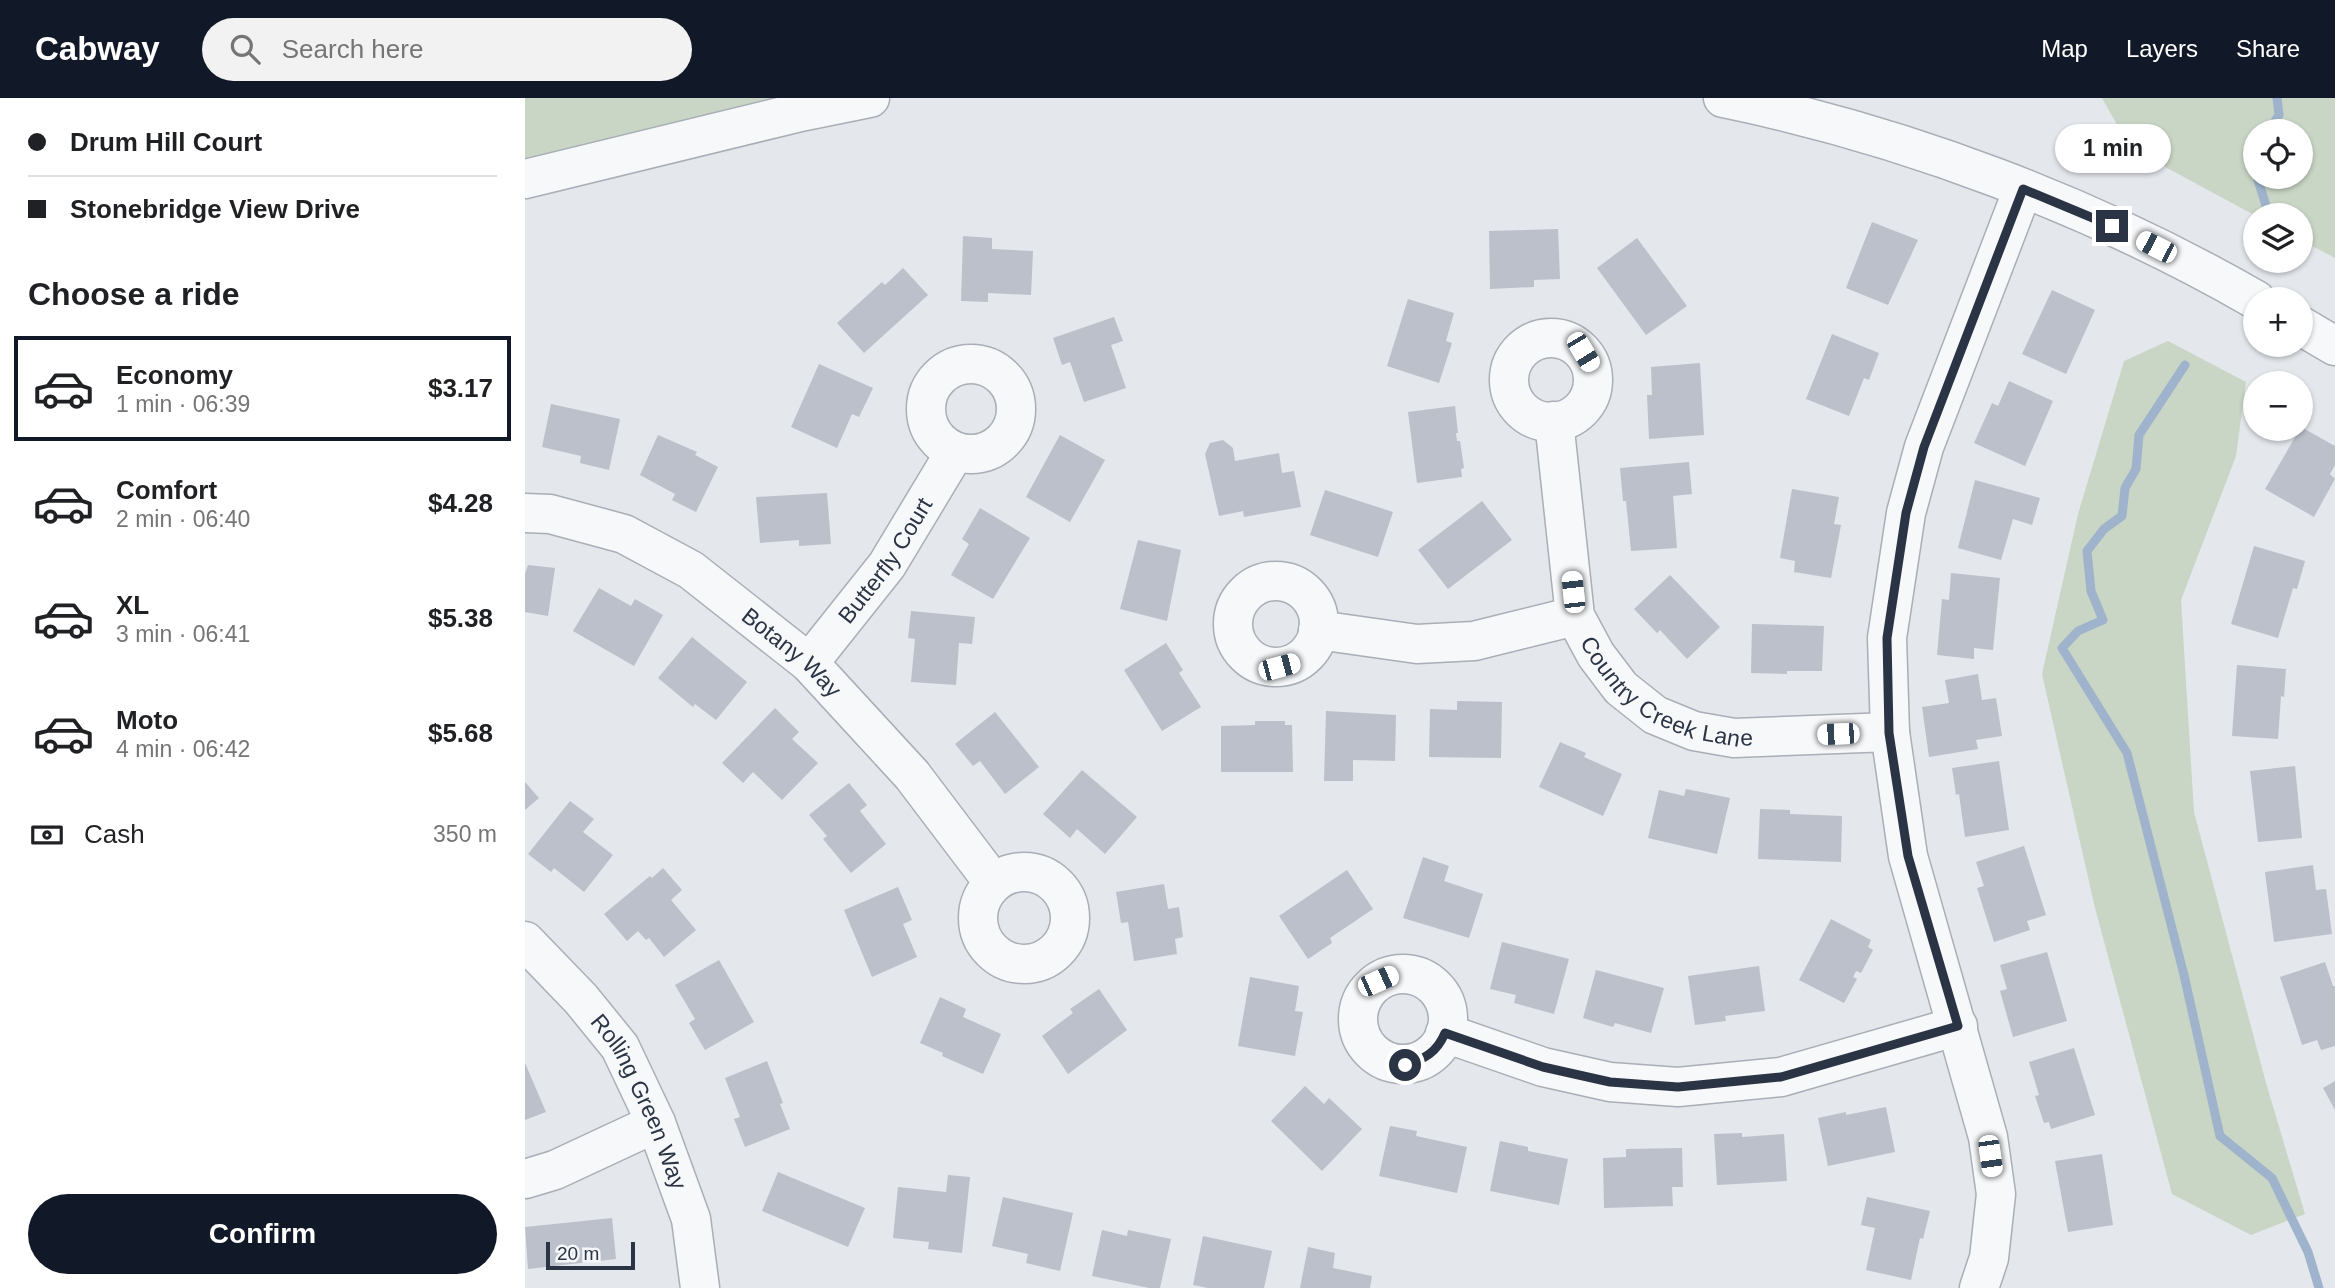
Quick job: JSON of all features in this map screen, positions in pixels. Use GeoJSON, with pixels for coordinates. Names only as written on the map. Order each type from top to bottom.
{"type":"FeatureCollection","features":[{"type":"Feature","properties":{"kind":"street"},"geometry":{"type":"LineString","coordinates":[[525,178],[796,113],[870,98]]}},
{"type":"Feature","properties":{"kind":"street"},"geometry":{"type":"LineString","coordinates":[[1723,98],[1766,107],[1896,143],[2023,189],[2134,236],[2243,293]]}},
{"type":"Feature","properties":{"kind":"street"},"geometry":{"type":"LineString","coordinates":[[1979,1288],[1989,1258],[1996,1194],[1988,1137],[1908,856],[1889,733],[1887,638],[1906,513],[1924,447],[2023,189]]}},
{"type":"Feature","properties":{"kind":"street"},"geometry":{"type":"LineString","coordinates":[[2313,333],[2335,346]]}},
{"type":"Feature","properties":{"kind":"street","name":"Country Creek Lane"},"geometry":{"type":"LineString","coordinates":[[1554,421],[1576,616],[1596,655],[1621,688],[1655,715],[1694,731],[1734,738],[1889,733]]}},
{"type":"Feature","properties":{"kind":"street","name":"Butterfly Court"},"geometry":{"type":"LineString","coordinates":[[809,663],[887,565],[955,452]]}},
{"type":"Feature","properties":{"kind":"street","name":"Botany Way"},"geometry":{"type":"LineString","coordinates":[[525,513],[550,514],[624,534],[691,570],[809,663],[912,775],[993,882]]}},
{"type":"Feature","properties":{"kind":"street"},"geometry":{"type":"LineString","coordinates":[[1318,630],[1417,644],[1474,641],[1576,616]]}},
{"type":"Feature","properties":{"kind":"street","name":"Rolling Green Way"},"geometry":{"type":"LineString","coordinates":[[525,941],[581,999],[620,1048],[656,1123],[691,1219],[700,1288]]}},
{"type":"Feature","properties":{"kind":"street"},"geometry":{"type":"LineString","coordinates":[[1445,1033],[1543,1067],[1610,1082],[1678,1087],[1781,1077],[1958,1026]]}},
{"type":"Feature","properties":{"kind":"street"},"geometry":{"type":"LineString","coordinates":[[525,1179],[555,1170],[656,1123]]}},
{"type":"Feature","properties":{"kind":"green space"},"geometry":{"type":"Polygon","coordinates":[[[525,98],[771,98],[525,162],[525,98]]]}},
{"type":"Feature","properties":{"kind":"green space"},"geometry":{"type":"Polygon","coordinates":[[[2102,98],[2335,98],[2335,258],[2313,246],[2313,203],[2243,203],[2243,209],[2130,148],[2102,98]]]}},
{"type":"Feature","properties":{"kind":"green space"},"geometry":{"type":"Polygon","coordinates":[[[2168,341],[2243,380],[2243,404],[2236,456],[2181,600],[2194,812],[2266,1083],[2305,1214],[2251,1235],[2172,1194],[2095,908],[2042,674],[2078,514],[2124,361],[2168,341]]]}},
{"type":"Feature","properties":{"kind":"building"},"geometry":{"type":"Polygon","coordinates":[[[1872,222],[1918,240],[1888,305],[1846,288],[1872,222]]]}},
{"type":"Feature","properties":{"kind":"building"},"geometry":{"type":"Polygon","coordinates":[[[1558,229],[1560,279],[1534,280],[1534,287],[1490,289],[1489,231],[1558,229]]]}},
{"type":"Feature","properties":{"kind":"building"},"geometry":{"type":"Polygon","coordinates":[[[963,236],[992,238],[992,249],[1033,251],[1031,295],[988,293],[988,302],[961,301],[963,236]]]}},
{"type":"Feature","properties":{"kind":"building"},"geometry":{"type":"Polygon","coordinates":[[[1637,238],[1687,306],[1646,335],[1597,268],[1637,238]]]}},
{"type":"Feature","properties":{"kind":"building"},"geometry":{"type":"Polygon","coordinates":[[[903,268],[928,295],[864,353],[837,323],[882,282],[885,285],[903,268]]]}},
{"type":"Feature","properties":{"kind":"building"},"geometry":{"type":"Polygon","coordinates":[[[2052,290],[2095,310],[2066,374],[2022,354],[2052,290]]]}},
{"type":"Feature","properties":{"kind":"building"},"geometry":{"type":"Polygon","coordinates":[[[1408,299],[1454,313],[1446,341],[1452,343],[1439,383],[1387,366],[1408,299]]]}},
{"type":"Feature","properties":{"kind":"building"},"geometry":{"type":"Polygon","coordinates":[[[1114,317],[1123,341],[1111,345],[1126,388],[1084,402],[1070,362],[1062,365],[1053,338],[1114,317]]]}},
{"type":"Feature","properties":{"kind":"building"},"geometry":{"type":"Polygon","coordinates":[[[1832,334],[1879,353],[1869,380],[1864,378],[1849,416],[1806,399],[1832,334]]]}},
{"type":"Feature","properties":{"kind":"building"},"geometry":{"type":"Polygon","coordinates":[[[1700,363],[1704,435],[1649,439],[1647,395],[1652,395],[1651,367],[1700,363]]]}},
{"type":"Feature","properties":{"kind":"building"},"geometry":{"type":"Polygon","coordinates":[[[819,364],[873,388],[859,417],[852,414],[837,448],[791,427],[819,364]]]}},
{"type":"Feature","properties":{"kind":"building"},"geometry":{"type":"Polygon","coordinates":[[[2009,381],[2053,401],[2025,466],[1974,443],[1992,403],[1998,406],[2009,381]]]}},
{"type":"Feature","properties":{"kind":"building"},"geometry":{"type":"Polygon","coordinates":[[[551,404],[620,419],[609,470],[580,463],[581,456],[542,447],[551,404]]]}},
{"type":"Feature","properties":{"kind":"building"},"geometry":{"type":"Polygon","coordinates":[[[1455,406],[1457,441],[1460,441],[1464,468],[1461,469],[1462,477],[1417,483],[1408,412],[1455,406]]]}},
{"type":"Feature","properties":{"kind":"building"},"geometry":{"type":"Polygon","coordinates":[[[2313,434],[2335,446],[2335,465],[2330,474],[2335,479],[2314,517],[2265,489],[2293,441],[2313,441],[2313,434]]]}},
{"type":"Feature","properties":{"kind":"building"},"geometry":{"type":"Polygon","coordinates":[[[658,435],[697,452],[695,455],[718,467],[696,512],[672,500],[675,494],[640,475],[658,435]]]}},
{"type":"Feature","properties":{"kind":"building"},"geometry":{"type":"Polygon","coordinates":[[[1060,435],[1105,460],[1070,522],[1026,497],[1060,435]]]}},
{"type":"Feature","properties":{"kind":"building"},"geometry":{"type":"Polygon","coordinates":[[[1223,440],[1233,448],[1235,461],[1279,453],[1282,473],[1294,471],[1301,507],[1244,517],[1243,511],[1219,516],[1205,454],[1210,443],[1223,440]]]}},
{"type":"Feature","properties":{"kind":"building"},"geometry":{"type":"Polygon","coordinates":[[[1689,462],[1692,494],[1673,496],[1677,548],[1631,551],[1620,468],[1689,462]]]}},
{"type":"Feature","properties":{"kind":"building"},"geometry":{"type":"Polygon","coordinates":[[[1975,480],[2040,498],[2032,525],[2013,519],[2001,560],[1958,548],[1975,480]]]}},
{"type":"Feature","properties":{"kind":"building"},"geometry":{"type":"Polygon","coordinates":[[[1792,489],[1839,497],[1834,524],[1841,525],[1831,578],[1794,572],[1795,561],[1780,558],[1792,489]]]}},
{"type":"Feature","properties":{"kind":"building"},"geometry":{"type":"Polygon","coordinates":[[[1325,490],[1393,512],[1378,557],[1310,535],[1325,490]]]}},
{"type":"Feature","properties":{"kind":"building"},"geometry":{"type":"Polygon","coordinates":[[[827,493],[831,544],[799,546],[799,540],[760,543],[756,497],[827,493]]]}},
{"type":"Feature","properties":{"kind":"building"},"geometry":{"type":"Polygon","coordinates":[[[1482,501],[1512,540],[1448,589],[1418,550],[1482,501]]]}},
{"type":"Feature","properties":{"kind":"building"},"geometry":{"type":"Polygon","coordinates":[[[980,508],[1030,538],[993,599],[951,575],[969,544],[962,539],[980,508]]]}},
{"type":"Feature","properties":{"kind":"building"},"geometry":{"type":"Polygon","coordinates":[[[1138,540],[1181,550],[1167,621],[1120,609],[1138,540]]]}},
{"type":"Feature","properties":{"kind":"building"},"geometry":{"type":"Polygon","coordinates":[[[2254,546],[2305,561],[2297,589],[2293,588],[2278,638],[2231,624],[2254,546]]]}},
{"type":"Feature","properties":{"kind":"building"},"geometry":{"type":"Polygon","coordinates":[[[528,565],[555,568],[548,616],[525,612],[525,574],[528,565]]]}},
{"type":"Feature","properties":{"kind":"building"},"geometry":{"type":"Polygon","coordinates":[[[1951,573],[2000,578],[1993,650],[1974,648],[1974,659],[1937,655],[1942,599],[1949,600],[1951,573]]]}},
{"type":"Feature","properties":{"kind":"building"},"geometry":{"type":"Polygon","coordinates":[[[1670,575],[1720,627],[1687,659],[1660,630],[1657,633],[1634,609],[1670,575]]]}},
{"type":"Feature","properties":{"kind":"building"},"geometry":{"type":"Polygon","coordinates":[[[599,588],[631,606],[635,599],[663,615],[634,666],[573,631],[599,588]]]}},
{"type":"Feature","properties":{"kind":"building"},"geometry":{"type":"Polygon","coordinates":[[[911,611],[975,617],[972,644],[959,643],[956,685],[911,682],[915,639],[908,638],[911,611]]]}},
{"type":"Feature","properties":{"kind":"building"},"geometry":{"type":"Polygon","coordinates":[[[1752,624],[1824,626],[1822,671],[1751,673],[1752,624]]]}},
{"type":"Feature","properties":{"kind":"building"},"geometry":{"type":"Polygon","coordinates":[[[692,637],[747,682],[716,720],[695,704],[693,707],[658,678],[692,637]]]}},
{"type":"Feature","properties":{"kind":"building"},"geometry":{"type":"Polygon","coordinates":[[[1166,643],[1183,670],[1179,673],[1201,707],[1162,731],[1124,670],[1166,643]]]}},
{"type":"Feature","properties":{"kind":"building"},"geometry":{"type":"Polygon","coordinates":[[[2237,665],[2286,669],[2278,739],[2232,736],[2237,665]]]}},
{"type":"Feature","properties":{"kind":"building"},"geometry":{"type":"Polygon","coordinates":[[[1978,674],[1982,700],[1996,698],[2002,736],[1976,740],[1978,749],[1929,757],[1922,707],[1949,703],[1945,680],[1978,674]]]}},
{"type":"Feature","properties":{"kind":"building"},"geometry":{"type":"Polygon","coordinates":[[[1457,701],[1502,702],[1501,758],[1429,757],[1430,709],[1457,710],[1457,701]]]}},
{"type":"Feature","properties":{"kind":"building"},"geometry":{"type":"Polygon","coordinates":[[[775,708],[799,732],[792,739],[818,763],[782,800],[753,772],[743,783],[722,763],[775,708]]]}},
{"type":"Feature","properties":{"kind":"building"},"geometry":{"type":"Polygon","coordinates":[[[1326,711],[1396,715],[1395,761],[1353,760],[1353,781],[1324,781],[1326,711]]]}},
{"type":"Feature","properties":{"kind":"building"},"geometry":{"type":"Polygon","coordinates":[[[995,712],[1039,767],[1005,794],[980,761],[973,766],[955,744],[995,712]]]}},
{"type":"Feature","properties":{"kind":"building"},"geometry":{"type":"Polygon","coordinates":[[[1255,721],[1285,721],[1285,725],[1292,725],[1293,772],[1221,772],[1221,726],[1255,725],[1255,721]]]}},
{"type":"Feature","properties":{"kind":"building"},"geometry":{"type":"Polygon","coordinates":[[[1560,742],[1586,753],[1584,757],[1622,774],[1603,816],[1539,787],[1560,742]]]}},
{"type":"Feature","properties":{"kind":"building"},"geometry":{"type":"Polygon","coordinates":[[[1999,761],[2009,830],[1965,837],[1952,768],[1999,761]]]}},
{"type":"Feature","properties":{"kind":"building"},"geometry":{"type":"Polygon","coordinates":[[[2295,766],[2302,838],[2258,842],[2250,771],[2295,766]]]}},
{"type":"Feature","properties":{"kind":"building"},"geometry":{"type":"Polygon","coordinates":[[[1082,770],[1137,817],[1105,854],[1077,829],[1070,838],[1043,814],[1082,770]]]}},
{"type":"Feature","properties":{"kind":"building"},"geometry":{"type":"Polygon","coordinates":[[[525,782],[539,798],[525,810],[525,782]]]}},
{"type":"Feature","properties":{"kind":"building"},"geometry":{"type":"Polygon","coordinates":[[[849,783],[867,805],[860,811],[886,844],[851,873],[823,839],[827,836],[809,815],[849,783]]]}},
{"type":"Feature","properties":{"kind":"building"},"geometry":{"type":"Polygon","coordinates":[[[1686,789],[1730,798],[1717,854],[1648,838],[1659,790],[1684,796],[1686,789]]]}},
{"type":"Feature","properties":{"kind":"building"},"geometry":{"type":"Polygon","coordinates":[[[570,801],[594,819],[583,832],[613,855],[584,892],[554,868],[551,872],[528,854],[570,801]]]}},
{"type":"Feature","properties":{"kind":"building"},"geometry":{"type":"Polygon","coordinates":[[[1760,809],[1790,810],[1790,814],[1842,816],[1841,862],[1758,859],[1760,809]]]}},
{"type":"Feature","properties":{"kind":"building"},"geometry":{"type":"Polygon","coordinates":[[[2024,846],[2046,915],[2027,921],[2030,930],[1994,942],[1977,888],[1984,886],[1976,862],[2024,846]]]}},
{"type":"Feature","properties":{"kind":"building"},"geometry":{"type":"Polygon","coordinates":[[[1423,857],[1449,866],[1444,881],[1483,894],[1469,938],[1403,918],[1423,857]]]}},
{"type":"Feature","properties":{"kind":"building"},"geometry":{"type":"Polygon","coordinates":[[[2313,865],[2316,890],[2326,889],[2332,934],[2274,942],[2265,872],[2313,865]]]}},
{"type":"Feature","properties":{"kind":"building"},"geometry":{"type":"Polygon","coordinates":[[[663,868],[682,890],[671,900],[696,930],[664,957],[649,938],[646,940],[638,931],[627,941],[604,914],[663,868]]]}},
{"type":"Feature","properties":{"kind":"building"},"geometry":{"type":"Polygon","coordinates":[[[1347,870],[1373,909],[1330,938],[1332,943],[1308,959],[1279,916],[1347,870]]]}},
{"type":"Feature","properties":{"kind":"building"},"geometry":{"type":"Polygon","coordinates":[[[1164,884],[1168,909],[1179,907],[1183,937],[1175,939],[1177,954],[1134,961],[1128,922],[1121,923],[1116,892],[1164,884]]]}},
{"type":"Feature","properties":{"kind":"building"},"geometry":{"type":"Polygon","coordinates":[[[898,887],[912,920],[903,924],[917,957],[872,977],[844,910],[898,887]]]}},
{"type":"Feature","properties":{"kind":"building"},"geometry":{"type":"Polygon","coordinates":[[[1831,919],[1871,940],[1868,947],[1873,950],[1861,973],[1856,971],[1853,977],[1857,979],[1844,1003],[1799,980],[1831,919]]]}},
{"type":"Feature","properties":{"kind":"building"},"geometry":{"type":"Polygon","coordinates":[[[1502,942],[1569,959],[1554,1014],[1514,1003],[1516,995],[1490,989],[1502,942]]]}},
{"type":"Feature","properties":{"kind":"building"},"geometry":{"type":"Polygon","coordinates":[[[2047,952],[2067,1021],[2013,1037],[2000,991],[2007,989],[2000,965],[2047,952]]]}},
{"type":"Feature","properties":{"kind":"building"},"geometry":{"type":"Polygon","coordinates":[[[719,960],[754,1022],[705,1050],[689,1023],[695,1019],[675,985],[719,960]]]}},
{"type":"Feature","properties":{"kind":"building"},"geometry":{"type":"Polygon","coordinates":[[[2325,962],[2335,986],[2335,1046],[2321,1050],[2317,1040],[2302,1045],[2280,977],[2325,962]]]}},
{"type":"Feature","properties":{"kind":"building"},"geometry":{"type":"Polygon","coordinates":[[[1759,966],[1765,1011],[1725,1016],[1726,1021],[1695,1025],[1688,976],[1759,966]]]}},
{"type":"Feature","properties":{"kind":"building"},"geometry":{"type":"Polygon","coordinates":[[[1596,970],[1664,988],[1651,1033],[1615,1023],[1613,1027],[1583,1018],[1596,970]]]}},
{"type":"Feature","properties":{"kind":"building"},"geometry":{"type":"Polygon","coordinates":[[[1250,977],[1299,986],[1295,1011],[1303,1012],[1295,1056],[1238,1046],[1250,977]]]}},
{"type":"Feature","properties":{"kind":"building"},"geometry":{"type":"Polygon","coordinates":[[[1099,989],[1127,1030],[1068,1074],[1042,1036],[1073,1013],[1070,1009],[1099,989]]]}},
{"type":"Feature","properties":{"kind":"building"},"geometry":{"type":"Polygon","coordinates":[[[940,997],[966,1009],[963,1017],[1001,1034],[983,1074],[920,1043],[940,997]]]}},
{"type":"Feature","properties":{"kind":"building"},"geometry":{"type":"Polygon","coordinates":[[[2074,1048],[2095,1115],[2051,1129],[2049,1122],[2044,1123],[2035,1096],[2039,1095],[2029,1062],[2074,1048]]]}},
{"type":"Feature","properties":{"kind":"building"},"geometry":{"type":"Polygon","coordinates":[[[767,1061],[790,1129],[745,1147],[734,1119],[740,1117],[725,1078],[767,1061]]]}},
{"type":"Feature","properties":{"kind":"building"},"geometry":{"type":"Polygon","coordinates":[[[525,1063],[546,1112],[525,1120],[525,1063]]]}},
{"type":"Feature","properties":{"kind":"building"},"geometry":{"type":"Polygon","coordinates":[[[2335,1081],[2335,1110],[2323,1088],[2335,1081]]]}},
{"type":"Feature","properties":{"kind":"building"},"geometry":{"type":"Polygon","coordinates":[[[1305,1086],[1324,1104],[1329,1098],[1362,1129],[1322,1171],[1271,1121],[1305,1086]]]}},
{"type":"Feature","properties":{"kind":"building"},"geometry":{"type":"Polygon","coordinates":[[[1886,1107],[1895,1152],[1828,1166],[1818,1118],[1886,1107]]]}},
{"type":"Feature","properties":{"kind":"building"},"geometry":{"type":"Polygon","coordinates":[[[1390,1126],[1417,1131],[1416,1136],[1467,1147],[1457,1193],[1379,1176],[1390,1126]]]}},
{"type":"Feature","properties":{"kind":"building"},"geometry":{"type":"Polygon","coordinates":[[[1742,1133],[1742,1137],[1784,1134],[1787,1181],[1717,1185],[1714,1134],[1742,1133]]]}},
{"type":"Feature","properties":{"kind":"building"},"geometry":{"type":"Polygon","coordinates":[[[1500,1141],[1528,1147],[1528,1151],[1568,1159],[1559,1205],[1490,1191],[1500,1141]]]}},
{"type":"Feature","properties":{"kind":"building"},"geometry":{"type":"Polygon","coordinates":[[[1682,1148],[1683,1187],[1672,1187],[1673,1206],[1604,1208],[1603,1158],[1626,1157],[1626,1149],[1682,1148]]]}},
{"type":"Feature","properties":{"kind":"building"},"geometry":{"type":"Polygon","coordinates":[[[2102,1154],[2113,1225],[2068,1232],[2055,1161],[2102,1154]]]}},
{"type":"Feature","properties":{"kind":"building"},"geometry":{"type":"Polygon","coordinates":[[[778,1172],[865,1208],[848,1247],[762,1211],[778,1172]]]}},
{"type":"Feature","properties":{"kind":"building"},"geometry":{"type":"Polygon","coordinates":[[[948,1175],[970,1177],[962,1253],[928,1249],[929,1242],[893,1238],[898,1187],[946,1192],[948,1175]]]}},
{"type":"Feature","properties":{"kind":"building"},"geometry":{"type":"Polygon","coordinates":[[[1003,1197],[1073,1213],[1060,1271],[1026,1263],[1028,1254],[992,1246],[1003,1197]]]}},
{"type":"Feature","properties":{"kind":"building"},"geometry":{"type":"Polygon","coordinates":[[[1867,1197],[1930,1211],[1923,1239],[1920,1238],[1911,1280],[1866,1270],[1875,1228],[1861,1225],[1867,1197]]]}},
{"type":"Feature","properties":{"kind":"building"},"geometry":{"type":"Polygon","coordinates":[[[612,1218],[616,1259],[528,1269],[525,1227],[612,1218]]]}},
{"type":"Feature","properties":{"kind":"building"},"geometry":{"type":"Polygon","coordinates":[[[1102,1230],[1127,1236],[1128,1230],[1171,1239],[1160,1288],[1092,1276],[1102,1230]]]}},
{"type":"Feature","properties":{"kind":"building"},"geometry":{"type":"Polygon","coordinates":[[[1203,1236],[1272,1251],[1264,1288],[1208,1288],[1193,1285],[1203,1236]]]}},
{"type":"Feature","properties":{"kind":"building"},"geometry":{"type":"Polygon","coordinates":[[[1308,1247],[1335,1253],[1333,1268],[1372,1276],[1370,1288],[1300,1288],[1308,1247]]]}},
{"type":"Feature","properties":{"kind":"waterway"},"geometry":{"type":"LineString","coordinates":[[2276,119],[2279,115],[2277,98]]}},
{"type":"Feature","properties":{"kind":"waterway"},"geometry":{"type":"LineString","coordinates":[[2261,189],[2265,203]]}},
{"type":"Feature","properties":{"kind":"waterway"},"geometry":{"type":"LineString","coordinates":[[2185,365],[2139,435],[2136,469],[2125,488],[2122,516],[2104,529],[2087,551],[2091,591],[2103,620],[2078,631],[2062,648],[2127,753],[2184,975],[2220,1136],[2272,1178],[2308,1252],[2319,1288]]}},
{"type":"Feature","properties":{"kind":"route"},"geometry":{"type":"LineString","coordinates":[[1405,1065],[1431,1054],[1441,1043],[1445,1033],[1543,1067],[1610,1082],[1678,1087],[1781,1077],[1958,1026],[1908,856],[1889,733],[1887,638],[1906,513],[1924,447],[2023,189],[2112,226]]}}]}
